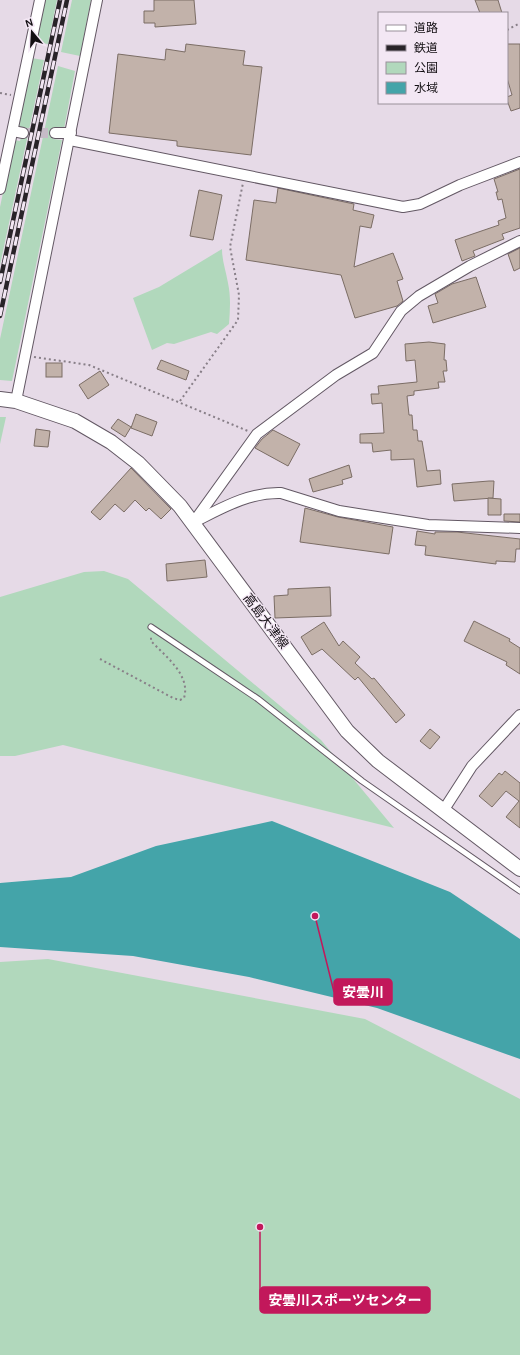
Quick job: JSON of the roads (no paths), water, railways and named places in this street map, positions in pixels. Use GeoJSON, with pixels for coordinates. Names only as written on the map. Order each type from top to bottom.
{"type":"FeatureCollection","features":[{"type":"Feature","properties":{"kind":"main road","name":"高島大津線"},"geometry":{"type":"LineString","coordinates":[[0,399],[16,401],[75,421],[111,442],[138,463],[159,483],[193,523],[347,731],[378,761],[520,870]]}},
{"type":"Feature","properties":{"kind":"street"},"geometry":{"type":"LineString","coordinates":[[0,189],[18,132],[40,0]]}},
{"type":"Feature","properties":{"kind":"street"},"geometry":{"type":"LineString","coordinates":[[16,401],[97,0]]}},
{"type":"Feature","properties":{"kind":"street"},"geometry":{"type":"LineString","coordinates":[[55,133],[245,175],[404,207],[420,204],[460,185],[520,162]]}},
{"type":"Feature","properties":{"kind":"street"},"geometry":{"type":"LineString","coordinates":[[193,523],[257,434],[336,375],[373,353],[387,335],[402,311],[419,296],[470,266],[520,241]]}},
{"type":"Feature","properties":{"kind":"street"},"geometry":{"type":"LineString","coordinates":[[193,523],[243,498],[272,493],[281,494],[339,511],[428,525],[520,528]]}},
{"type":"Feature","properties":{"kind":"street"},"geometry":{"type":"LineString","coordinates":[[443,811],[472,766],[520,715]]}},
{"type":"Feature","properties":{"kind":"lane"},"geometry":{"type":"LineString","coordinates":[[151,627],[251,694],[362,782],[520,891]]}},
{"type":"Feature","properties":{"kind":"water"},"geometry":{"type":"Polygon","coordinates":[[[272,821],[450,892],[520,939],[520,1059],[377,1008],[249,977],[133,956],[0,947],[0,883],[71,877],[156,846],[272,821]]]}},
{"type":"Feature","properties":{"kind":"tunnel"},"geometry":{"type":"LineString","coordinates":[[23,133],[55,133]]}},
{"type":"Feature","properties":{"kind":"railway"},"geometry":{"type":"LineString","coordinates":[[0,282],[60,0]]}},
{"type":"Feature","properties":{"kind":"railway"},"geometry":{"type":"LineString","coordinates":[[0,316],[67,0]]}},
{"type":"Feature","properties":{"kind":"place","name":"安曇川"},"geometry":{"type":"Point","coordinates":[315,916]}},
{"type":"Feature","properties":{"kind":"place","name":"安曇川スポーツセンター"},"geometry":{"type":"Point","coordinates":[260,1227]}}]}
